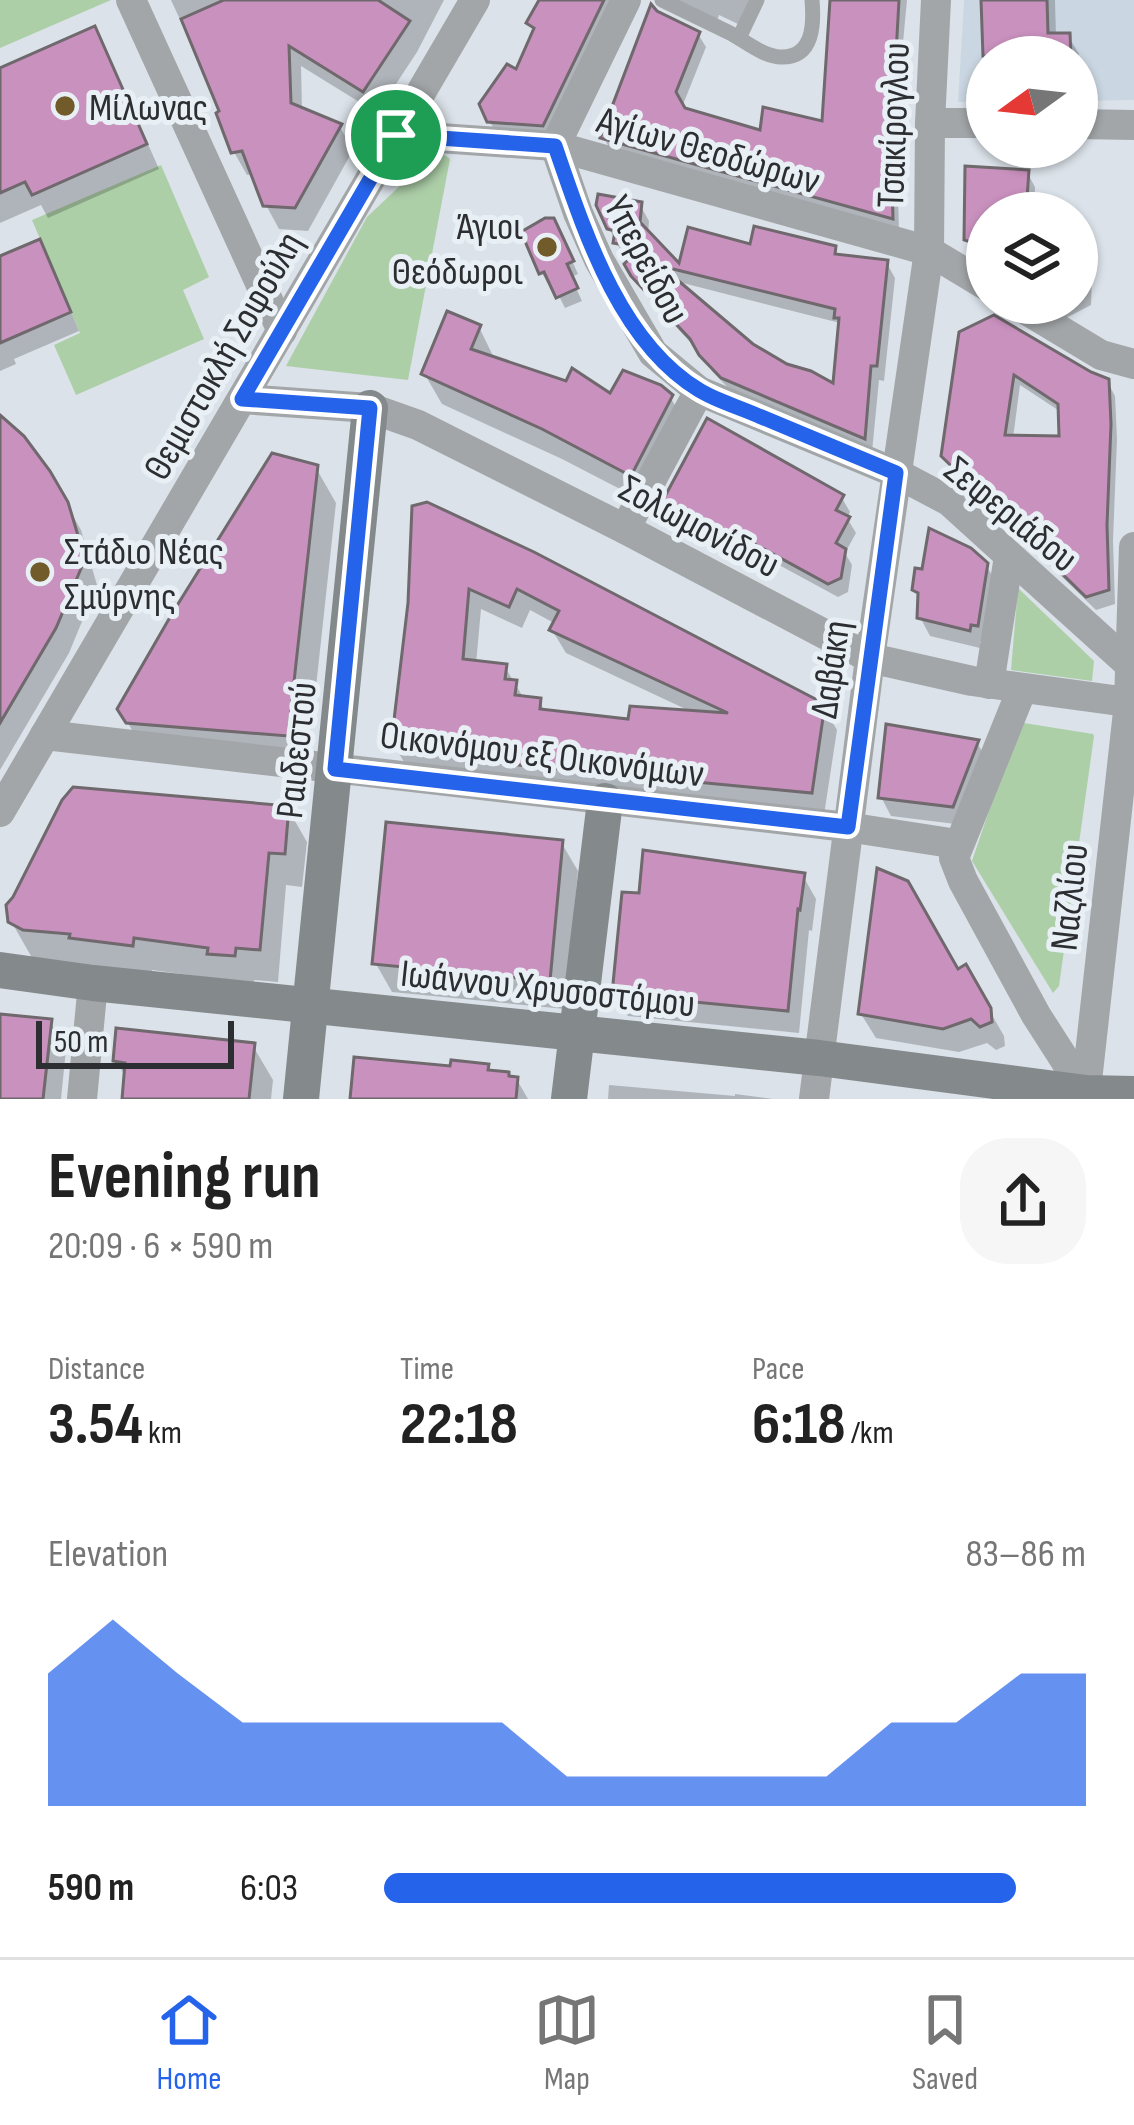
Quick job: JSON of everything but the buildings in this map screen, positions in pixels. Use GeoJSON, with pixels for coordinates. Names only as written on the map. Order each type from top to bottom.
{"type":"FeatureCollection","features":[{"type":"Feature","properties":{"kind":"street"},"geometry":{"type":"LineString","coordinates":[[131,0],[281,331]]}},
{"type":"Feature","properties":{"kind":"street","name":"Θεμιστοκλή Σοφούλη"},"geometry":{"type":"LineString","coordinates":[[0,812],[476,0]]}},
{"type":"Feature","properties":{"kind":"street"},"geometry":{"type":"LineString","coordinates":[[555,146],[626,0]]}},
{"type":"Feature","properties":{"kind":"street","name":"Τσακίρογλου"},"geometry":{"type":"LineString","coordinates":[[928,251],[936,0]]}},
{"type":"Feature","properties":{"kind":"street"},"geometry":{"type":"LineString","coordinates":[[930,122],[966,123]]}},
{"type":"Feature","properties":{"kind":"street"},"geometry":{"type":"LineString","coordinates":[[1098,124],[1134,124]]}},
{"type":"Feature","properties":{"kind":"street","name":"Αγίων Θεοδώρων"},"geometry":{"type":"LineString","coordinates":[[396,135],[555,146],[928,251],[966,274]]}},
{"type":"Feature","properties":{"kind":"street","name":"Υπερείδου"},"geometry":{"type":"LineString","coordinates":[[555,146],[578,213],[612,288],[653,353],[699,391],[896,473]]}},
{"type":"Feature","properties":{"kind":"street","name":"Δαβάκη"},"geometry":{"type":"LineString","coordinates":[[814,1099],[928,251]]}},
{"type":"Feature","properties":{"kind":"street"},"geometry":{"type":"LineString","coordinates":[[1050,324],[1101,355],[1134,364]]}},
{"type":"Feature","properties":{"kind":"street"},"geometry":{"type":"LineString","coordinates":[[625,529],[699,391]]}},
{"type":"Feature","properties":{"kind":"street","name":"Σολωμονίδου"},"geometry":{"type":"LineString","coordinates":[[242,399],[370,408],[418,425],[870,658],[988,684],[1131,703]]}},
{"type":"Feature","properties":{"kind":"street","name":"Ραιδεστού"},"geometry":{"type":"LineString","coordinates":[[301,1099],[370,408]]}},
{"type":"Feature","properties":{"kind":"street","name":"Σεφεριάδου"},"geometry":{"type":"LineString","coordinates":[[896,473],[949,501],[1130,665]]}},
{"type":"Feature","properties":{"kind":"street","name":"Ναζλίου"},"geometry":{"type":"LineString","coordinates":[[1085,1096],[1131,703],[1134,547]]}},
{"type":"Feature","properties":{"kind":"street"},"geometry":{"type":"LineString","coordinates":[[988,684],[1009,556]]}},
{"type":"Feature","properties":{"kind":"street"},"geometry":{"type":"LineString","coordinates":[[1022,689],[954,858],[1036,1015],[1085,1096]]}},
{"type":"Feature","properties":{"kind":"street","name":"Οικονόμου εξ Οικονόμων"},"geometry":{"type":"LineString","coordinates":[[45,735],[848,827],[957,844]]}},
{"type":"Feature","properties":{"kind":"street"},"geometry":{"type":"LineString","coordinates":[[569,1099],[605,801]]}},
{"type":"Feature","properties":{"kind":"street","name":"Ιωάννου Χρυσοστόμου"},"geometry":{"type":"LineString","coordinates":[[0,970],[819,1058],[1085,1096],[1134,1094]]}},
{"type":"Feature","properties":{"kind":"street"},"geometry":{"type":"LineString","coordinates":[[82,1099],[93,983]]}},
{"type":"Feature","properties":{"kind":"lane"},"geometry":{"type":"LineString","coordinates":[[662,0],[781,57],[796,53],[810,41],[812,0]]}},
{"type":"Feature","properties":{"kind":"lane"},"geometry":{"type":"LineString","coordinates":[[739,38],[757,0]]}},
{"type":"Feature","properties":{"kind":"shaded area"},"geometry":{"type":"Polygon","coordinates":[[[964,0],[981,0],[982,36],[966,36],[966,102],[958,102],[964,0]]]}},
{"type":"Feature","properties":{"kind":"shaded area"},"geometry":{"type":"Polygon","coordinates":[[[1047,0],[1134,0],[1134,100],[1098,101],[1098,36],[1048,33],[1047,0]]]}},
{"type":"Feature","properties":{"kind":"green space"},"geometry":{"type":"Polygon","coordinates":[[[0,0],[111,0],[0,48],[0,0]]]}},
{"type":"Feature","properties":{"kind":"green space"},"geometry":{"type":"Polygon","coordinates":[[[438,150],[450,159],[408,380],[286,366],[367,217],[438,150]]]}},
{"type":"Feature","properties":{"kind":"green space"},"geometry":{"type":"Polygon","coordinates":[[[161,165],[209,277],[183,290],[204,339],[76,395],[54,345],[80,333],[32,220],[161,165]]]}},
{"type":"Feature","properties":{"kind":"green space"},"geometry":{"type":"Polygon","coordinates":[[[1018,588],[1094,661],[1092,681],[1011,670],[1018,588]]]}},
{"type":"Feature","properties":{"kind":"green space"},"geometry":{"type":"Polygon","coordinates":[[[1024,723],[1094,736],[1059,986],[1053,993],[972,861],[1024,723]]]}},
{"type":"Feature","properties":{"kind":"place","name":"Μίλωνας"},"geometry":{"type":"Point","coordinates":[65,106]}},
{"type":"Feature","properties":{"kind":"place","name":"Άγιοι Θεόδωροι"},"geometry":{"type":"Point","coordinates":[547,247]}},
{"type":"Feature","properties":{"kind":"place","name":"Στάδιο Νέας Σμύρνης"},"geometry":{"type":"Point","coordinates":[40,572]}},
{"type":"Feature","properties":{"kind":"route"},"geometry":{"type":"LineString","coordinates":[[396,135],[555,146],[598,260],[653,353],[699,391],[896,473],[848,827],[335,769],[370,408],[242,399],[396,135]]}}]}
